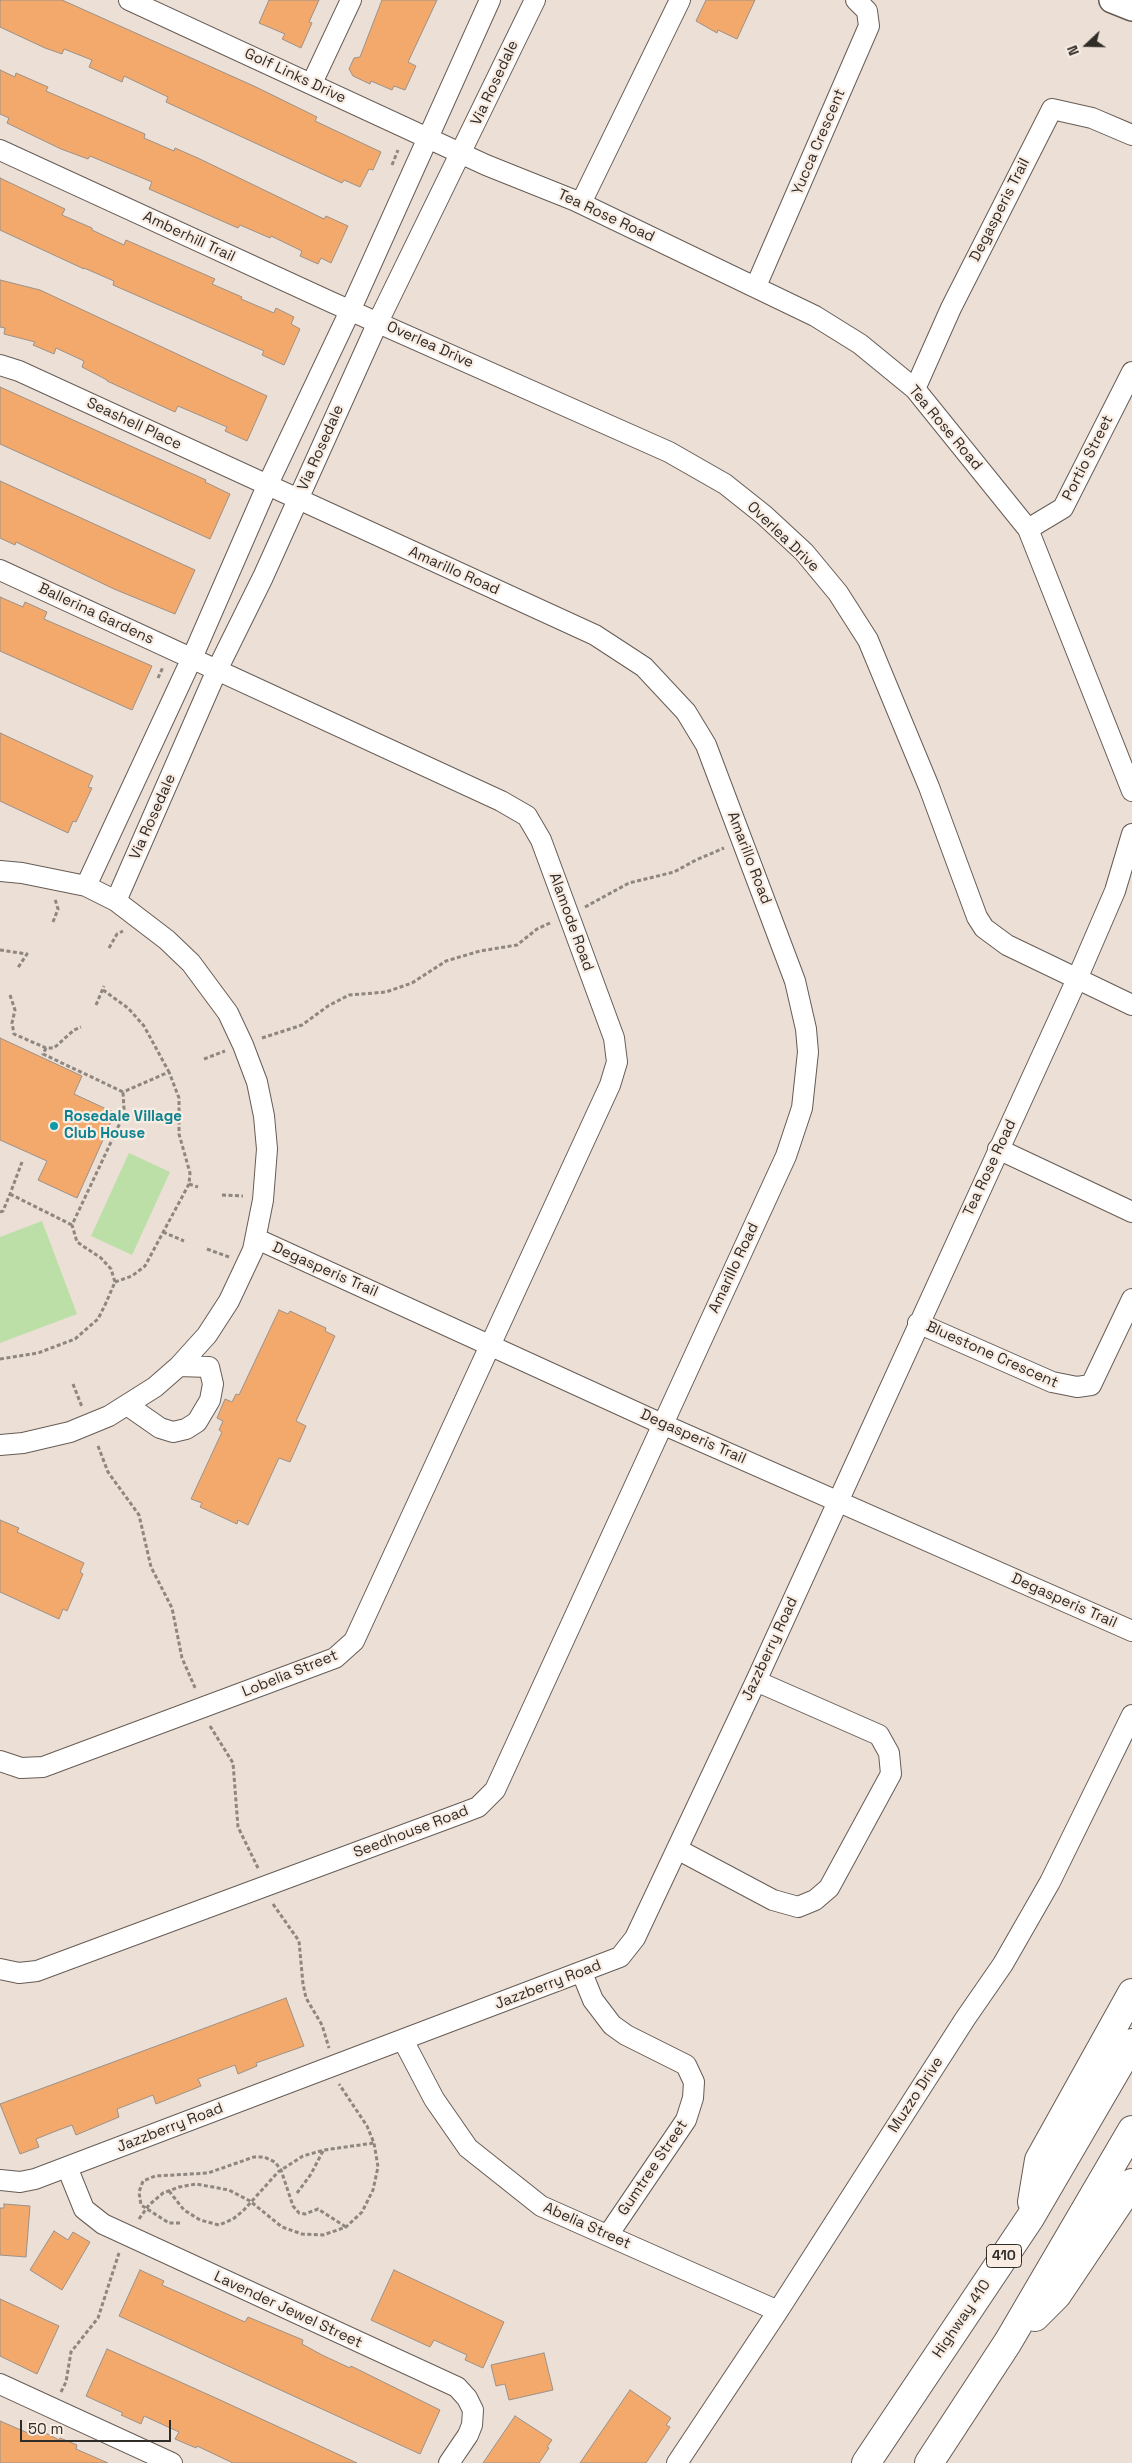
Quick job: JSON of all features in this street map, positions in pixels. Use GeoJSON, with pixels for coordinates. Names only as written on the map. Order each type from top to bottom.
{"type":"FeatureCollection","features":[{"type":"Feature","properties":{"kind":"highway"},"geometry":{"type":"LineString","coordinates":[[1030,2218],[1039,2160],[1132,1993]]}},
{"type":"Feature","properties":{"kind":"highway","name":"Highway 410"},"geometry":{"type":"LineString","coordinates":[[866,2463],[1030,2218],[1132,2043]]}},
{"type":"Feature","properties":{"kind":"highway"},"geometry":{"type":"LineString","coordinates":[[929,2463],[1008,2342],[1132,2130]]}},
{"type":"Feature","properties":{"kind":"highway"},"geometry":{"type":"LineString","coordinates":[[1008,2342],[1057,2295],[1132,2183]]}},
{"type":"Feature","properties":{"kind":"main road"},"geometry":{"type":"LineString","coordinates":[[1112,0],[1132,8]]}},
{"type":"Feature","properties":{"kind":"street"},"geometry":{"type":"LineString","coordinates":[[312,83],[351,0]]}},
{"type":"Feature","properties":{"kind":"street","name":"Via Rosedale"},"geometry":{"type":"LineString","coordinates":[[86,886],[192,658],[267,486],[350,311],[490,0]]}},
{"type":"Feature","properties":{"kind":"street","name":"Via Rosedale"},"geometry":{"type":"LineString","coordinates":[[116,900],[217,670],[263,577],[378,322],[535,0]]}},
{"type":"Feature","properties":{"kind":"street"},"geometry":{"type":"LineString","coordinates":[[581,203],[680,0]]}},
{"type":"Feature","properties":{"kind":"street","name":"Yucca Crescent"},"geometry":{"type":"LineString","coordinates":[[756,286],[869,26],[867,11],[856,0]]}},
{"type":"Feature","properties":{"kind":"street","name":"Golf Links Drive"},"geometry":{"type":"LineString","coordinates":[[139,2],[461,153]]}},
{"type":"Feature","properties":{"kind":"street","name":"Degasperis Trail"},"geometry":{"type":"LineString","coordinates":[[914,389],[951,308],[1052,108],[1092,118],[1132,135]]}},
{"type":"Feature","properties":{"kind":"street","name":"Amberhill Trail"},"geometry":{"type":"LineString","coordinates":[[0,150],[350,311],[378,322]]}},
{"type":"Feature","properties":{"kind":"street","name":"Tea Rose Road"},"geometry":{"type":"LineString","coordinates":[[461,153],[581,203],[815,316],[860,344],[914,389],[1028,529],[1132,791]]}},
{"type":"Feature","properties":{"kind":"street","name":"Overlea Drive"},"geometry":{"type":"LineString","coordinates":[[378,322],[669,452],[725,484],[764,514],[804,552],[838,593],[868,640],[929,787],[977,916],[984,928],[1008,945],[1077,979]]}},
{"type":"Feature","properties":{"kind":"street","name":"Seashell Place"},"geometry":{"type":"LineString","coordinates":[[0,365],[25,374],[298,500]]}},
{"type":"Feature","properties":{"kind":"street","name":"Portio Street"},"geometry":{"type":"LineString","coordinates":[[1028,529],[1063,508],[1132,372]]}},
{"type":"Feature","properties":{"kind":"street","name":"Amarillo Road"},"geometry":{"type":"LineString","coordinates":[[298,500],[595,635],[616,647],[644,667],[667,690],[686,712],[706,745],[795,982],[806,1029],[806,1082],[802,1108],[786,1156],[662,1424]]}},
{"type":"Feature","properties":{"kind":"street","name":"Ballerina Gardens"},"geometry":{"type":"LineString","coordinates":[[0,570],[217,670]]}},
{"type":"Feature","properties":{"kind":"street","name":"Alamode Road"},"geometry":{"type":"LineString","coordinates":[[217,670],[514,808],[527,816],[535,828],[614,1038],[617,1062],[610,1086],[490,1345]]}},
{"type":"Feature","properties":{"kind":"street","name":"Tea Rose Road"},"geometry":{"type":"LineString","coordinates":[[838,1500],[1116,891],[1132,834]]}},
{"type":"Feature","properties":{"kind":"street"},"geometry":{"type":"LineString","coordinates":[[0,871],[22,873],[86,886],[116,900],[167,940],[191,963],[228,1013],[243,1045],[256,1082],[264,1116],[267,1149],[266,1177],[257,1239],[229,1301],[207,1335],[179,1366],[128,1406],[70,1432],[23,1443],[0,1445]]}},
{"type":"Feature","properties":{"kind":"street"},"geometry":{"type":"LineString","coordinates":[[1077,979],[1132,1005]]}},
{"type":"Feature","properties":{"kind":"street"},"geometry":{"type":"LineString","coordinates":[[998,1149],[1132,1212]]}},
{"type":"Feature","properties":{"kind":"street","name":"Degasperis Trail"},"geometry":{"type":"LineString","coordinates":[[257,1239],[662,1424],[1132,1631]]}},
{"type":"Feature","properties":{"kind":"street","name":"Bluestone Crescent"},"geometry":{"type":"LineString","coordinates":[[918,1322],[1052,1382],[1077,1387],[1091,1384],[1132,1299]]}},
{"type":"Feature","properties":{"kind":"street","name":"Lobelia Street"},"geometry":{"type":"LineString","coordinates":[[0,1761],[21,1768],[43,1767],[335,1658],[354,1641],[490,1345]]}},
{"type":"Feature","properties":{"kind":"street"},"geometry":{"type":"LineString","coordinates":[[128,1406],[160,1428],[173,1432],[186,1429],[197,1422],[210,1400],[213,1384],[209,1367],[179,1366]]}},
{"type":"Feature","properties":{"kind":"street","name":"Seedhouse Road"},"geometry":{"type":"LineString","coordinates":[[0,1969],[20,1973],[37,1971],[478,1807],[494,1790],[662,1424]]}},
{"type":"Feature","properties":{"kind":"street","name":"Jazzberry Road"},"geometry":{"type":"LineString","coordinates":[[0,2180],[20,2182],[67,2167],[620,1958],[635,1938],[756,1681],[838,1500]]}},
{"type":"Feature","properties":{"kind":"street"},"geometry":{"type":"LineString","coordinates":[[677,1849],[773,1900],[798,1907],[816,1900],[829,1888],[890,1774],[888,1754],[878,1735],[756,1681]]}},
{"type":"Feature","properties":{"kind":"street","name":"Muzzo Drive"},"geometry":{"type":"LineString","coordinates":[[677,2463],[778,2311],[960,2027],[1003,1964],[1050,1882],[1132,1715]]}},
{"type":"Feature","properties":{"kind":"street","name":"Gumtree Street"},"geometry":{"type":"LineString","coordinates":[[582,1973],[593,2000],[612,2025],[626,2035],[686,2065],[694,2082],[693,2098],[686,2120],[608,2235]]}},
{"type":"Feature","properties":{"kind":"street","name":"Abelia Street"},"geometry":{"type":"LineString","coordinates":[[403,2040],[434,2099],[468,2148],[541,2206],[778,2311]]}},
{"type":"Feature","properties":{"kind":"street","name":"Lavender Jewel Street"},"geometry":{"type":"LineString","coordinates":[[67,2167],[84,2209],[92,2218],[125,2241],[457,2387],[467,2398],[473,2410],[472,2424],[468,2435],[448,2463]]}},
{"type":"Feature","properties":{"kind":"street"},"geometry":{"type":"LineString","coordinates":[[0,2384],[172,2463]]}},
{"type":"Feature","properties":{"kind":"path"},"geometry":{"type":"LineString","coordinates":[[257,1040],[302,1025],[328,1006],[349,995],[386,992],[412,984],[446,961],[480,951],[517,944],[536,929],[629,883],[674,872],[731,845]]}},
{"type":"Feature","properties":{"kind":"path"},"geometry":{"type":"LineString","coordinates":[[52,893],[58,909],[53,922]]}},
{"type":"Feature","properties":{"kind":"path"},"geometry":{"type":"LineString","coordinates":[[109,948],[117,934],[131,930]]}},
{"type":"Feature","properties":{"kind":"path"},"geometry":{"type":"LineString","coordinates":[[0,950],[27,954],[17,969]]}},
{"type":"Feature","properties":{"kind":"path"},"geometry":{"type":"LineString","coordinates":[[0,1359],[38,1353],[75,1339],[98,1318],[115,1282],[142,1270],[189,1184],[189,1167],[179,1134],[179,1098],[169,1072],[144,1026],[128,1008],[104,988],[96,1005]]}},
{"type":"Feature","properties":{"kind":"path"},"geometry":{"type":"LineString","coordinates":[[10,995],[15,1010],[12,1023],[14,1034],[46,1048],[54,1048],[74,1030],[81,1027]]}},
{"type":"Feature","properties":{"kind":"path"},"geometry":{"type":"LineString","coordinates":[[46,1048],[43,1054],[123,1092],[169,1072]]}},
{"type":"Feature","properties":{"kind":"path"},"geometry":{"type":"LineString","coordinates":[[204,1059],[231,1049]]}},
{"type":"Feature","properties":{"kind":"path"},"geometry":{"type":"LineString","coordinates":[[115,1282],[107,1263],[77,1242],[72,1225],[120,1124],[124,1109],[123,1092]]}},
{"type":"Feature","properties":{"kind":"path"},"geometry":{"type":"LineString","coordinates":[[0,1212],[3,1211],[22,1162]]}},
{"type":"Feature","properties":{"kind":"path"},"geometry":{"type":"LineString","coordinates":[[189,1184],[198,1187]]}},
{"type":"Feature","properties":{"kind":"path"},"geometry":{"type":"LineString","coordinates":[[10,1194],[72,1225]]}},
{"type":"Feature","properties":{"kind":"path"},"geometry":{"type":"LineString","coordinates":[[222,1195],[247,1196]]}},
{"type":"Feature","properties":{"kind":"path"},"geometry":{"type":"LineString","coordinates":[[163,1232],[184,1241]]}},
{"type":"Feature","properties":{"kind":"path"},"geometry":{"type":"LineString","coordinates":[[208,1249],[230,1258]]}},
{"type":"Feature","properties":{"kind":"path"},"geometry":{"type":"LineString","coordinates":[[73,1384],[84,1410]]}},
{"type":"Feature","properties":{"kind":"path"},"geometry":{"type":"LineString","coordinates":[[98,1446],[108,1472],[139,1515],[151,1567],[172,1608],[182,1658],[204,1708],[208,1723],[232,1763],[238,1827],[277,1911],[299,1941],[306,1998],[322,2025],[331,2055]]}},
{"type":"Feature","properties":{"kind":"path"},"geometry":{"type":"LineString","coordinates":[[53,2409],[66,2382],[71,2352],[98,2318],[112,2271],[125,2241],[146,2210],[163,2193],[196,2184],[229,2190],[250,2201],[282,2227],[302,2234],[323,2235],[346,2227],[362,2212],[373,2190],[378,2167],[374,2143],[367,2126],[339,2084]]}},
{"type":"Feature","properties":{"kind":"path"},"geometry":{"type":"LineString","coordinates":[[169,2191],[184,2210],[200,2220],[219,2225],[233,2219],[243,2211],[250,2201],[281,2170],[303,2156],[324,2150],[374,2143]]}},
{"type":"Feature","properties":{"kind":"path"},"geometry":{"type":"LineString","coordinates":[[297,2193],[311,2174],[324,2150]]}},
{"type":"Feature","properties":{"kind":"path"},"geometry":{"type":"LineString","coordinates":[[180,2223],[169,2223],[146,2210],[141,2205],[139,2192],[143,2181],[155,2176],[208,2173],[254,2157],[264,2156],[275,2162],[281,2170],[293,2206],[299,2213],[305,2214],[318,2209],[346,2227]]}},
{"type":"Feature","properties":{"kind":"green space"},"geometry":{"type":"Polygon","coordinates":[[[129,1153],[170,1172],[132,1255],[91,1236],[129,1153]]]}},
{"type":"Feature","properties":{"kind":"green space"},"geometry":{"type":"Polygon","coordinates":[[[42,1221],[77,1314],[0,1343],[0,1237],[42,1221]]]}},
{"type":"Feature","properties":{"kind":"building"},"geometry":{"type":"Polygon","coordinates":[[[0,0],[62,0],[256,87],[317,117],[315,121],[381,152],[373,170],[369,169],[360,187],[344,180],[342,183],[166,102],[168,97],[124,76],[122,82],[89,67],[92,60],[64,49],[62,54],[45,48],[0,27],[0,0]]]}},
{"type":"Feature","properties":{"kind":"building"},"geometry":{"type":"Polygon","coordinates":[[[269,0],[319,0],[309,22],[312,23],[301,48],[282,39],[285,34],[259,23],[269,0]]]}},
{"type":"Feature","properties":{"kind":"building"},"geometry":{"type":"Polygon","coordinates":[[[382,0],[437,0],[408,62],[416,66],[405,90],[394,86],[392,90],[371,81],[370,84],[353,76],[349,69],[354,58],[360,57],[382,0]]]}},
{"type":"Feature","properties":{"kind":"building"},"geometry":{"type":"Polygon","coordinates":[[[706,0],[755,0],[737,39],[718,30],[717,33],[696,21],[706,0]]]}},
{"type":"Feature","properties":{"kind":"building"},"geometry":{"type":"Polygon","coordinates":[[[0,70],[15,77],[16,73],[48,87],[46,91],[145,134],[144,138],[174,151],[175,148],[324,219],[326,216],[348,226],[331,263],[321,258],[318,264],[300,256],[302,251],[271,236],[270,238],[240,225],[238,228],[149,189],[152,182],[90,156],[88,159],[61,149],[7,123],[9,118],[0,114],[0,70]]]}},
{"type":"Feature","properties":{"kind":"building"},"geometry":{"type":"Polygon","coordinates":[[[0,178],[65,209],[62,215],[92,228],[92,230],[124,245],[126,240],[215,279],[212,284],[242,297],[241,299],[274,313],[276,308],[294,317],[291,324],[300,329],[284,365],[262,355],[264,351],[113,285],[114,281],[0,230],[0,178]]]}},
{"type":"Feature","properties":{"kind":"building"},"geometry":{"type":"Polygon","coordinates":[[[0,280],[40,290],[267,396],[247,441],[225,431],[227,427],[178,406],[175,412],[107,381],[82,367],[84,361],[56,348],[54,354],[33,345],[35,342],[4,334],[5,328],[0,327],[0,280]]]}},
{"type":"Feature","properties":{"kind":"building"},"geometry":{"type":"Polygon","coordinates":[[[0,387],[206,480],[205,482],[230,494],[210,539],[0,444],[0,387]]]}},
{"type":"Feature","properties":{"kind":"building"},"geometry":{"type":"Polygon","coordinates":[[[0,481],[195,570],[175,614],[114,589],[16,542],[15,545],[0,538],[0,481]]]}},
{"type":"Feature","properties":{"kind":"building"},"geometry":{"type":"Polygon","coordinates":[[[0,597],[23,607],[25,602],[47,612],[44,619],[152,666],[132,710],[0,651],[0,597]]]}},
{"type":"Feature","properties":{"kind":"building"},"geometry":{"type":"Polygon","coordinates":[[[0,733],[93,776],[88,787],[92,788],[76,822],[73,821],[68,833],[0,801],[0,733]]]}},
{"type":"Feature","properties":{"kind":"building","name":"Rosedale Village Club House"},"geometry":{"type":"Polygon","coordinates":[[[0,1038],[82,1076],[74,1094],[115,1113],[77,1198],[38,1180],[47,1161],[0,1140],[0,1038]]]}},
{"type":"Feature","properties":{"kind":"building"},"geometry":{"type":"Polygon","coordinates":[[[279,1310],[288,1314],[290,1311],[326,1328],[325,1331],[335,1336],[296,1421],[306,1426],[290,1462],[279,1458],[248,1525],[238,1520],[237,1524],[200,1507],[202,1503],[191,1499],[222,1432],[219,1430],[223,1421],[217,1418],[225,1399],[232,1402],[236,1394],[239,1395],[279,1310]]]}},
{"type":"Feature","properties":{"kind":"building"},"geometry":{"type":"Polygon","coordinates":[[[0,1520],[19,1528],[17,1532],[84,1563],[80,1572],[83,1574],[67,1611],[63,1609],[59,1619],[0,1592],[0,1520]]]}},
{"type":"Feature","properties":{"kind":"building"},"geometry":{"type":"Polygon","coordinates":[[[286,1998],[304,2046],[256,2063],[257,2066],[238,2074],[235,2065],[198,2079],[201,2086],[156,2104],[153,2095],[117,2109],[119,2117],[76,2135],[72,2125],[56,2131],[36,2139],[39,2147],[20,2154],[0,2104],[286,1998]]]}},
{"type":"Feature","properties":{"kind":"building"},"geometry":{"type":"Polygon","coordinates":[[[4,2204],[30,2206],[26,2257],[0,2255],[0,2208],[4,2208],[4,2204]]]}},
{"type":"Feature","properties":{"kind":"building"},"geometry":{"type":"Polygon","coordinates":[[[54,2231],[68,2240],[73,2232],[90,2242],[62,2290],[30,2270],[54,2231]]]}},
{"type":"Feature","properties":{"kind":"building"},"geometry":{"type":"Polygon","coordinates":[[[140,2270],[164,2281],[162,2285],[245,2322],[248,2317],[303,2340],[302,2344],[322,2355],[350,2368],[351,2366],[440,2410],[420,2454],[119,2316],[140,2270]]]}},
{"type":"Feature","properties":{"kind":"building"},"geometry":{"type":"Polygon","coordinates":[[[394,2270],[504,2322],[483,2368],[465,2360],[467,2355],[434,2340],[430,2347],[371,2320],[394,2270]]]}},
{"type":"Feature","properties":{"kind":"building"},"geometry":{"type":"Polygon","coordinates":[[[0,2299],[59,2326],[37,2374],[0,2356],[0,2299]]]}},
{"type":"Feature","properties":{"kind":"building"},"geometry":{"type":"Polygon","coordinates":[[[107,2349],[357,2463],[233,2463],[197,2446],[196,2448],[175,2439],[179,2432],[144,2416],[141,2424],[121,2415],[123,2413],[86,2396],[107,2349]]]}},
{"type":"Feature","properties":{"kind":"building"},"geometry":{"type":"Polygon","coordinates":[[[544,2353],[553,2390],[509,2400],[505,2384],[496,2386],[491,2365],[544,2353]]]}},
{"type":"Feature","properties":{"kind":"building"},"geometry":{"type":"Polygon","coordinates":[[[630,2390],[671,2418],[666,2425],[670,2427],[646,2463],[580,2463],[630,2390]]]}},
{"type":"Feature","properties":{"kind":"building"},"geometry":{"type":"Polygon","coordinates":[[[515,2416],[552,2440],[539,2463],[483,2463],[515,2416]]]}},
{"type":"Feature","properties":{"kind":"building"},"geometry":{"type":"Polygon","coordinates":[[[0,2421],[35,2436],[38,2429],[59,2440],[60,2438],[77,2445],[76,2449],[108,2463],[0,2463],[0,2421]]]}},
{"type":"Feature","properties":{"kind":"place","name":"Rosedale Village Club House"},"geometry":{"type":"Point","coordinates":[54,1126]}}]}
